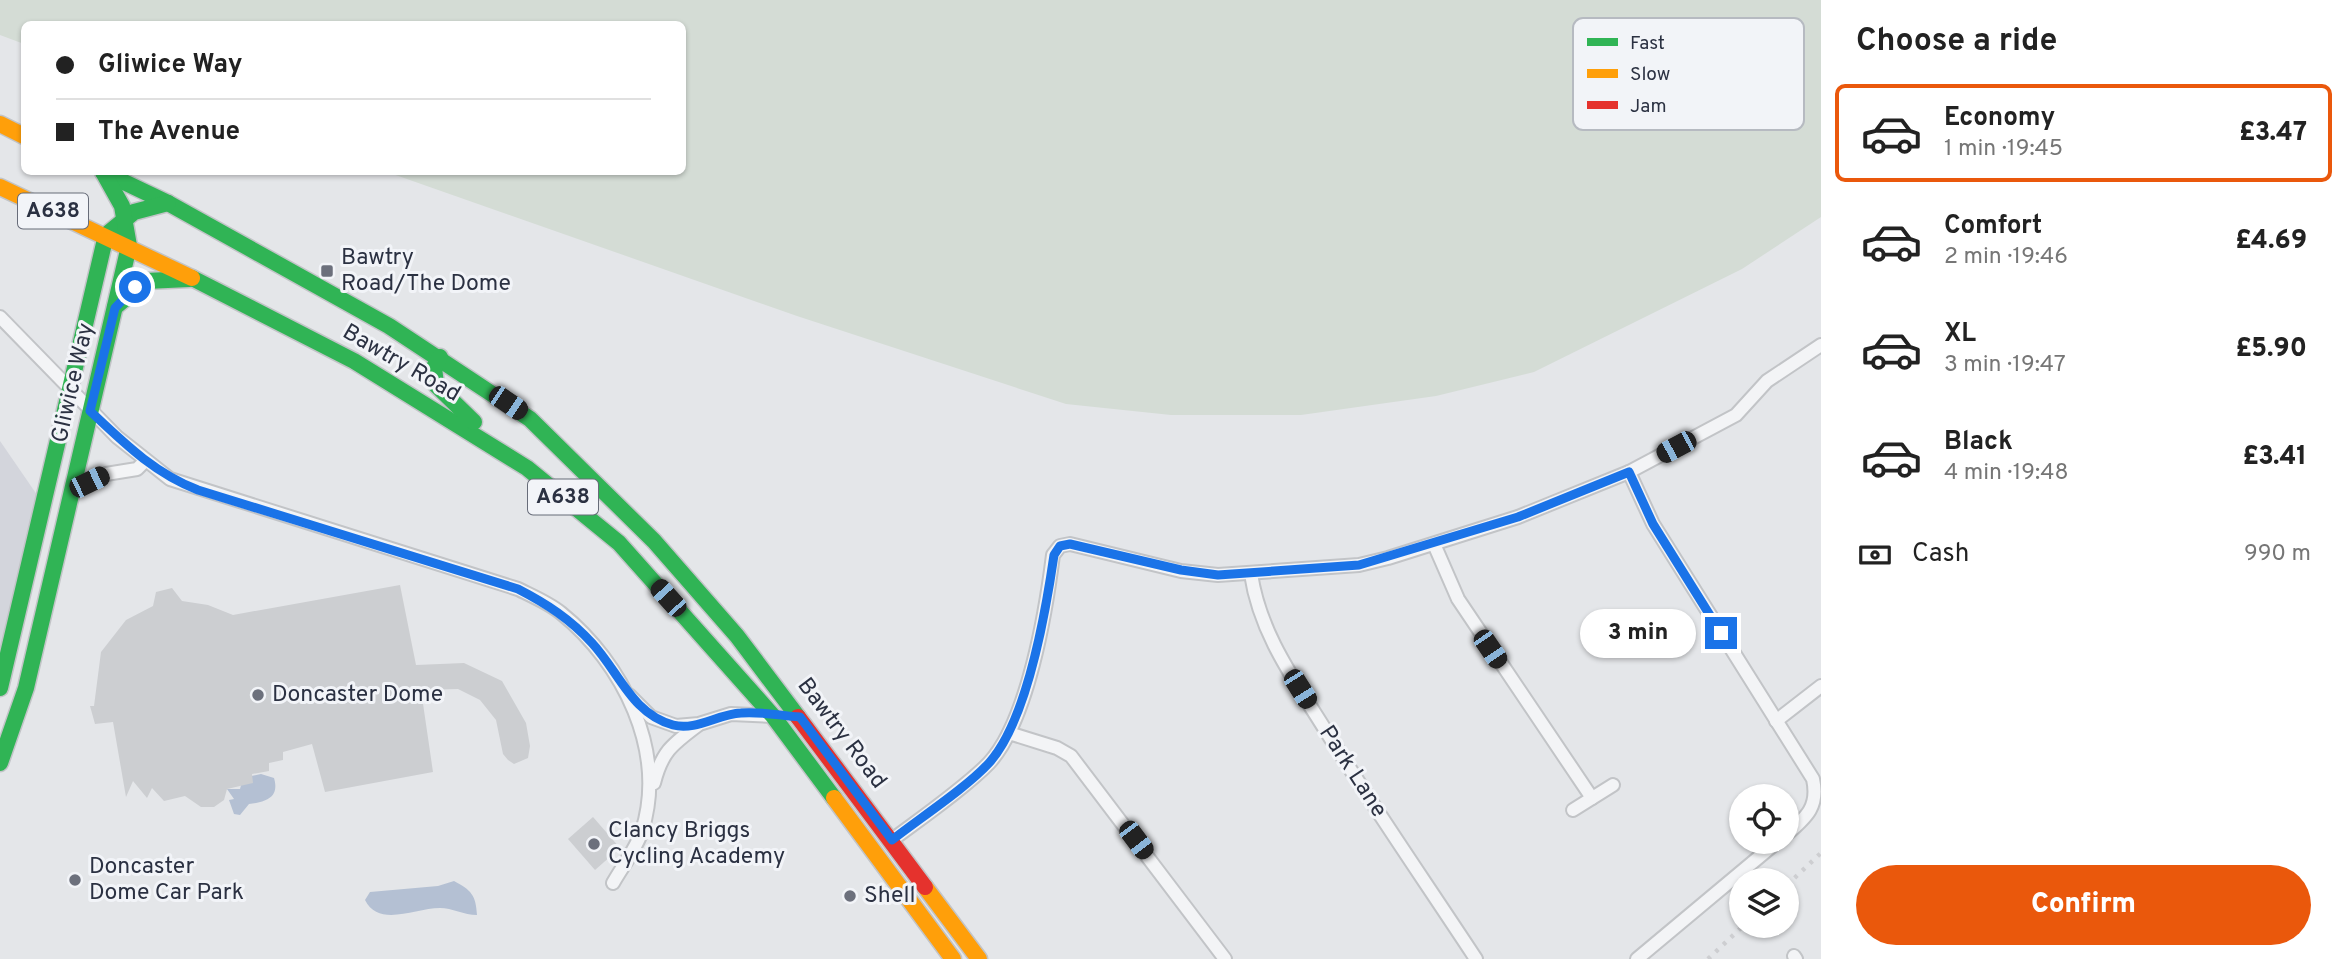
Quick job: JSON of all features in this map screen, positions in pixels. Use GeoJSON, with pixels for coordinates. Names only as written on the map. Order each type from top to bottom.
{"type":"FeatureCollection","features":[{"type":"Feature","properties":{"kind":"main road"},"geometry":{"type":"LineString","coordinates":[[0,124],[21,134]]}},
{"type":"Feature","properties":{"kind":"main road","name":"Gliwice Way"},"geometry":{"type":"LineString","coordinates":[[0,763],[26,688],[129,246],[127,214],[105,175]]}},
{"type":"Feature","properties":{"kind":"main road","name":"Bawtry Road"},"geometry":{"type":"LineString","coordinates":[[109,175],[169,203],[389,326],[440,357],[530,419],[654,541],[737,636],[979,959]]}},
{"type":"Feature","properties":{"kind":"main road","name":"Bawtry Road"},"geometry":{"type":"LineString","coordinates":[[0,187],[129,246],[354,361],[521,463],[619,543],[773,716],[945,956]]}},
{"type":"Feature","properties":{"kind":"main road"},"geometry":{"type":"LineString","coordinates":[[106,235],[127,214],[152,204],[169,203]]}},
{"type":"Feature","properties":{"kind":"main road","name":"Gliwice Way"},"geometry":{"type":"LineString","coordinates":[[0,688],[106,235]]}},
{"type":"Feature","properties":{"kind":"main road"},"geometry":{"type":"LineString","coordinates":[[115,308],[146,281],[196,280]]}},
{"type":"Feature","properties":{"kind":"main road"},"geometry":{"type":"LineString","coordinates":[[440,357],[430,375],[432,386],[521,463]]}},
{"type":"Feature","properties":{"kind":"main road"},"geometry":{"type":"LineString","coordinates":[[44,505],[73,491]]}},
{"type":"Feature","properties":{"kind":"street"},"geometry":{"type":"LineString","coordinates":[[0,317],[90,411],[145,461],[170,479],[518,589],[558,610],[609,663],[626,692],[649,762],[649,799]]}},
{"type":"Feature","properties":{"kind":"street"},"geometry":{"type":"LineString","coordinates":[[892,840],[989,763],[1009,733],[1041,637],[1054,555],[1060,546],[1070,544],[1181,570],[1218,575],[1359,565],[1518,517],[1629,472],[1736,415],[1767,381],[1821,345]]}},
{"type":"Feature","properties":{"kind":"street"},"geometry":{"type":"LineString","coordinates":[[73,491],[106,474],[137,469],[145,461]]}},
{"type":"Feature","properties":{"kind":"street"},"geometry":{"type":"LineString","coordinates":[[1629,472],[1653,524],[1813,779],[1816,792],[1814,806],[1799,824]]}},
{"type":"Feature","properties":{"kind":"street"},"geometry":{"type":"LineString","coordinates":[[1434,544],[1458,599],[1592,798]]}},
{"type":"Feature","properties":{"kind":"street","name":"Park Lane"},"geometry":{"type":"LineString","coordinates":[[1251,574],[1255,600],[1276,651],[1348,766],[1476,959]]}},
{"type":"Feature","properties":{"kind":"street"},"geometry":{"type":"LineString","coordinates":[[1776,721],[1821,686]]}},
{"type":"Feature","properties":{"kind":"street"},"geometry":{"type":"LineString","coordinates":[[626,692],[651,717],[676,726],[699,724],[731,713],[800,717]]}},
{"type":"Feature","properties":{"kind":"street"},"geometry":{"type":"LineString","coordinates":[[613,883],[641,834],[660,761],[668,748],[699,724]]}},
{"type":"Feature","properties":{"kind":"street"},"geometry":{"type":"LineString","coordinates":[[1009,733],[1058,748],[1071,756],[1225,959]]}},
{"type":"Feature","properties":{"kind":"street"},"geometry":{"type":"LineString","coordinates":[[1573,810],[1613,785]]}},
{"type":"Feature","properties":{"kind":"street"},"geometry":{"type":"LineString","coordinates":[[1637,959],[1763,854]]}},
{"type":"Feature","properties":{"kind":"shaded area"},"geometry":{"type":"Polygon","coordinates":[[[0,0],[1821,0],[1821,217],[1742,269],[1534,372],[1436,396],[1301,415],[1171,415],[1066,404],[797,316],[396,175],[686,175],[686,21],[21,21],[21,43],[0,35],[0,0]]]}},
{"type":"Feature","properties":{"kind":"shaded area"},"geometry":{"type":"Polygon","coordinates":[[[0,441],[44,505],[0,688],[0,441]]]}},
{"type":"Feature","properties":{"kind":"water"},"geometry":{"type":"Polygon","coordinates":[[[261,774],[274,778],[273,794],[266,800],[249,804],[240,815],[234,814],[229,800],[234,799],[227,789],[240,789],[243,778],[261,774]]]}},
{"type":"Feature","properties":{"kind":"water"},"geometry":{"type":"Polygon","coordinates":[[[454,881],[472,894],[477,915],[440,908],[388,915],[371,908],[365,900],[370,892],[438,886],[454,881]]]}},
{"type":"Feature","properties":{"kind":"building","name":"Doncaster Dome"},"geometry":{"type":"Polygon","coordinates":[[[400,585],[416,665],[464,663],[502,681],[526,723],[530,746],[528,758],[514,764],[503,754],[496,720],[480,700],[458,689],[421,690],[433,772],[325,792],[312,744],[283,752],[283,760],[269,763],[269,771],[252,774],[253,783],[227,789],[224,800],[214,807],[201,807],[185,796],[164,801],[152,788],[147,798],[133,781],[126,797],[113,722],[95,724],[90,706],[94,706],[101,652],[126,620],[153,606],[156,592],[172,588],[182,601],[208,605],[233,615],[400,585]]]}},
{"type":"Feature","properties":{"kind":"building","name":"Clancy Briggs Cycling Academy"},"geometry":{"type":"Polygon","coordinates":[[[593,817],[620,848],[595,870],[568,839],[593,817]]]}},
{"type":"Feature","properties":{"kind":"railway"},"geometry":{"type":"LineString","coordinates":[[1799,874],[1821,853]]}},
{"type":"Feature","properties":{"kind":"railway"},"geometry":{"type":"LineString","coordinates":[[1708,959],[1730,938]]}},
{"type":"Feature","properties":{"kind":"traffic: fast"},"geometry":{"type":"LineString","coordinates":[[0,763],[26,688],[129,246],[122,206],[105,175]]}},
{"type":"Feature","properties":{"kind":"traffic: fast"},"geometry":{"type":"LineString","coordinates":[[109,175],[168,203],[389,326],[530,419],[654,541],[737,636],[798,717]]}},
{"type":"Feature","properties":{"kind":"traffic: fast"},"geometry":{"type":"LineString","coordinates":[[0,688],[106,235],[134,212],[168,203]]}},
{"type":"Feature","properties":{"kind":"traffic: fast"},"geometry":{"type":"LineString","coordinates":[[192,278],[354,361],[527,468],[619,543],[773,716],[834,798]]}},
{"type":"Feature","properties":{"kind":"traffic: fast"},"geometry":{"type":"LineString","coordinates":[[115,307],[146,281],[189,279]]}},
{"type":"Feature","properties":{"kind":"traffic: fast"},"geometry":{"type":"LineString","coordinates":[[440,357],[434,367],[436,385],[474,422]]}},
{"type":"Feature","properties":{"kind":"traffic: slow"},"geometry":{"type":"LineString","coordinates":[[0,124],[21,134]]}},
{"type":"Feature","properties":{"kind":"traffic: slow"},"geometry":{"type":"LineString","coordinates":[[0,187],[192,278]]}},
{"type":"Feature","properties":{"kind":"traffic: slow"},"geometry":{"type":"LineString","coordinates":[[834,798],[953,959]]}},
{"type":"Feature","properties":{"kind":"traffic: slow"},"geometry":{"type":"LineString","coordinates":[[925,887],[979,959]]}},
{"type":"Feature","properties":{"kind":"traffic: jam"},"geometry":{"type":"LineString","coordinates":[[798,717],[925,887]]}},
{"type":"Feature","properties":{"kind":"place","name":"Bawtry Road/The Dome"},"geometry":{"type":"Point","coordinates":[327,271]}},
{"type":"Feature","properties":{"kind":"place","name":"Doncaster Dome"},"geometry":{"type":"Point","coordinates":[258,695]}},
{"type":"Feature","properties":{"kind":"place","name":"Clancy Briggs Cycling Academy"},"geometry":{"type":"Point","coordinates":[594,844]}},
{"type":"Feature","properties":{"kind":"place","name":"Doncaster Dome Car Park"},"geometry":{"type":"Point","coordinates":[75,880]}},
{"type":"Feature","properties":{"kind":"place","name":"Shell"},"geometry":{"type":"Point","coordinates":[850,896]}},
{"type":"Feature","properties":{"kind":"route"},"geometry":{"type":"LineString","coordinates":[[135,287],[115,308],[90,411],[145,461],[170,479],[198,490],[518,589],[558,610],[578,628],[609,663],[626,692],[651,717],[676,726],[699,724],[731,713],[800,717],[892,840],[989,763],[1009,733],[1041,637],[1054,555],[1060,546],[1070,544],[1181,570],[1218,575],[1359,565],[1518,517],[1629,472],[1653,524],[1721,633]]}}]}
